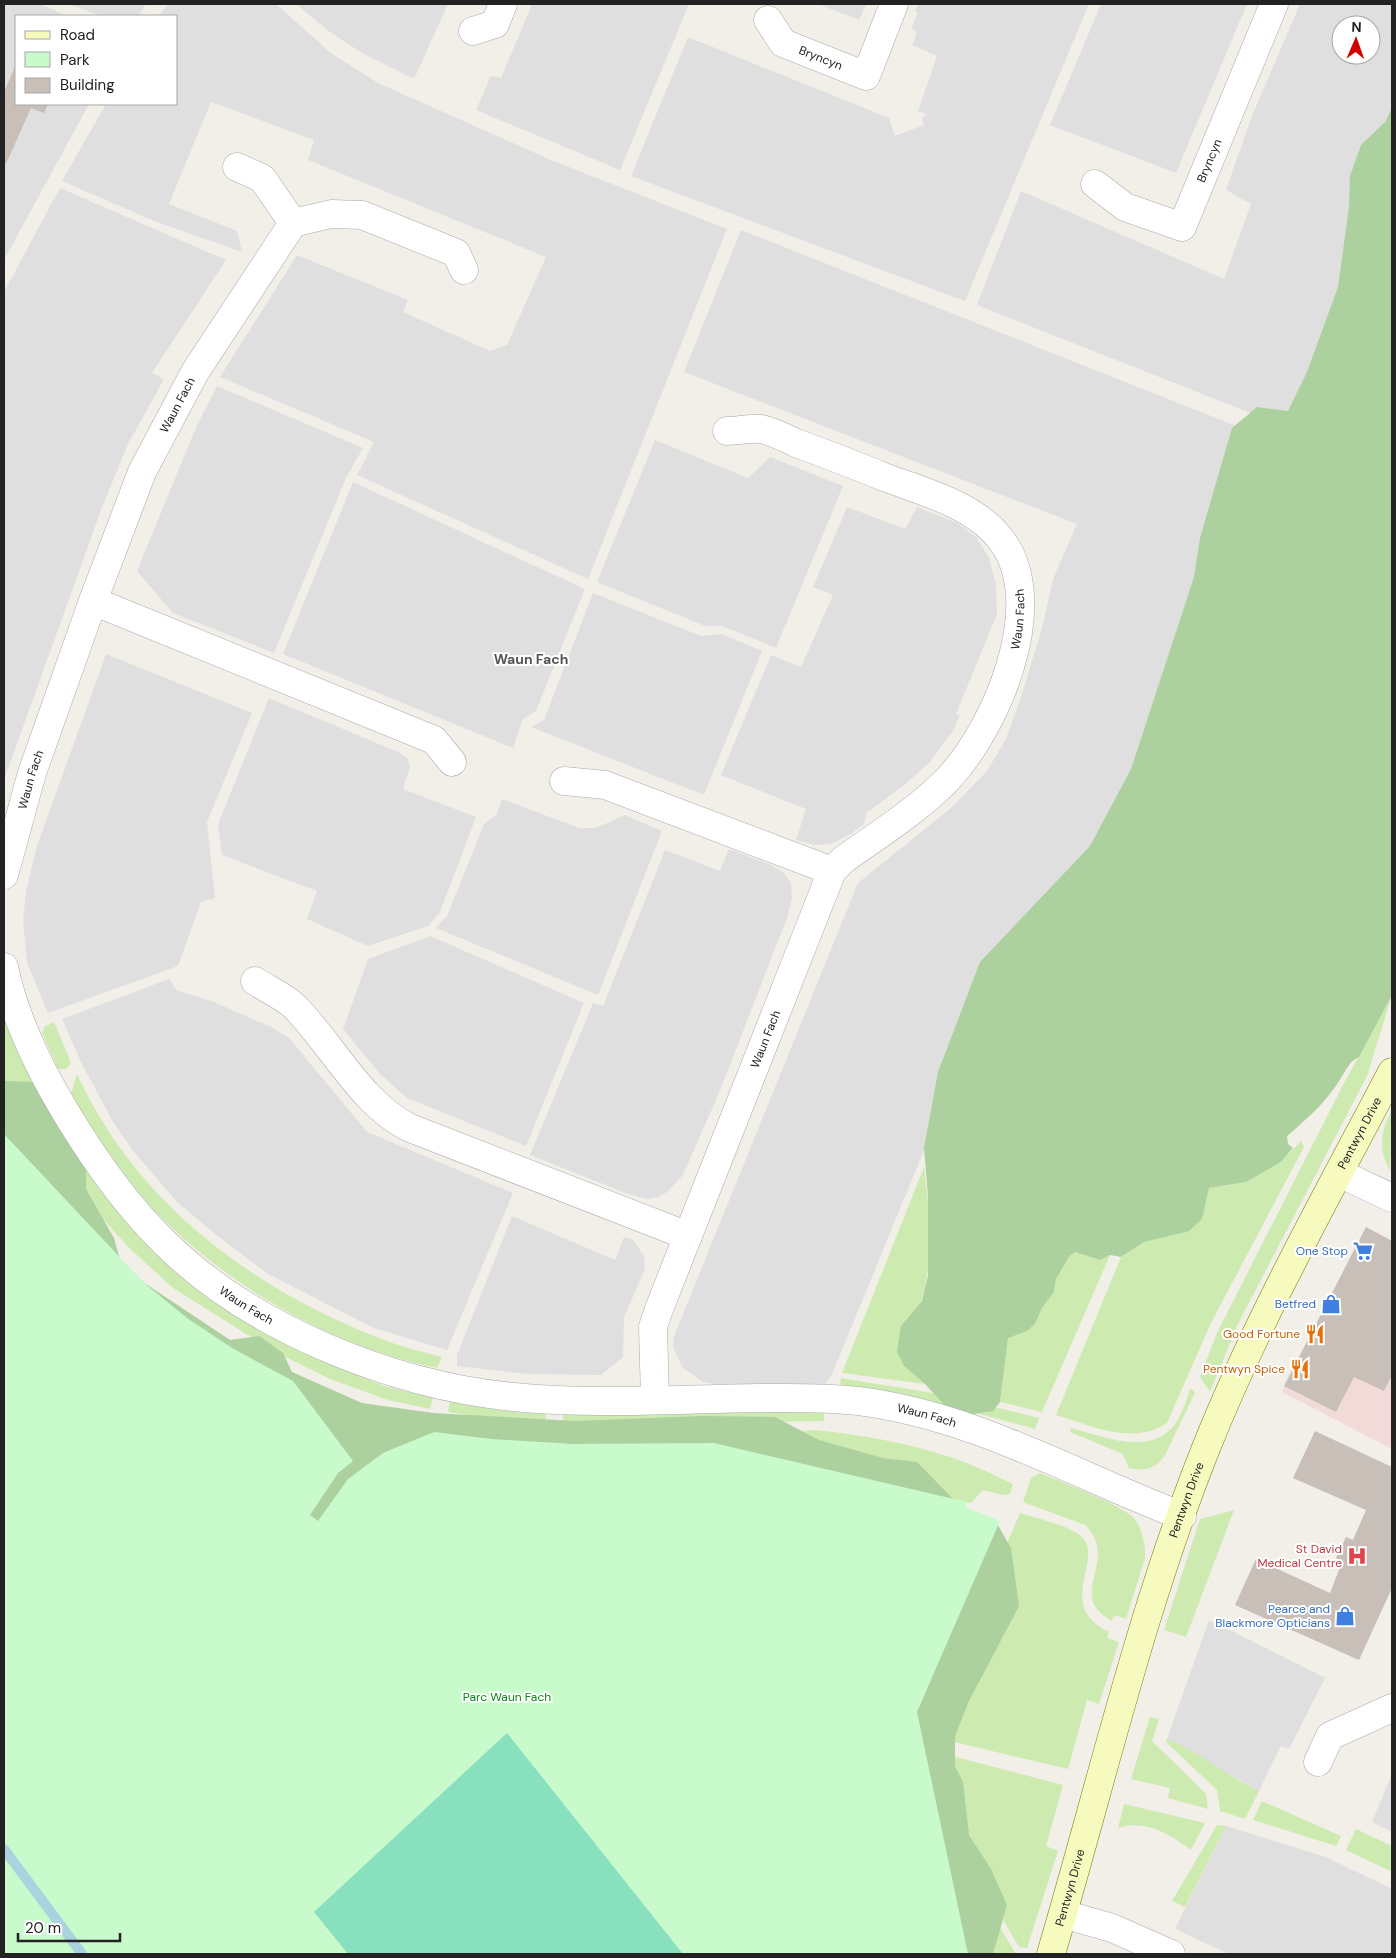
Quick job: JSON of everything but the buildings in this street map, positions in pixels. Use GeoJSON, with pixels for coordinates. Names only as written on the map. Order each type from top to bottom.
{"type":"FeatureCollection","features":[{"type":"Feature","properties":{"kind":"street"},"geometry":{"type":"LineString","coordinates":[[473,31],[495,24],[503,4]]}},
{"type":"Feature","properties":{"kind":"street","name":"Bryncyn"},"geometry":{"type":"LineString","coordinates":[[768,20],[783,43],[866,76],[894,4]]}},
{"type":"Feature","properties":{"kind":"street","name":"Bryncyn"},"geometry":{"type":"LineString","coordinates":[[1095,184],[1125,207],[1182,227],[1274,4]]}},
{"type":"Feature","properties":{"kind":"street"},"geometry":{"type":"LineString","coordinates":[[237,167],[262,178],[293,223],[331,214],[362,215],[456,253],[464,270]]}},
{"type":"Feature","properties":{"kind":"street","name":"Waun Fach"},"geometry":{"type":"LineString","coordinates":[[4,875],[32,773],[93,601],[142,472],[195,372],[293,223]]}},
{"type":"Feature","properties":{"kind":"street","name":"Waun Fach"},"geometry":{"type":"LineString","coordinates":[[656,1399],[653,1327],[832,871],[843,860],[923,801],[947,780],[968,754],[987,724],[1006,678],[1018,635],[1022,599],[1018,568],[1002,540],[978,517],[947,501],[761,429],[727,431]]}},
{"type":"Feature","properties":{"kind":"street"},"geometry":{"type":"LineString","coordinates":[[93,601],[434,740],[452,762]]}},
{"type":"Feature","properties":{"kind":"street"},"geometry":{"type":"LineString","coordinates":[[564,781],[605,785],[832,871]]}},
{"type":"Feature","properties":{"kind":"street","name":"Waun Fach"},"geometry":{"type":"LineString","coordinates":[[4,967],[18,1014],[53,1093],[116,1189],[167,1245],[237,1300],[288,1329],[335,1351],[380,1369],[439,1384],[510,1396],[548,1400],[815,1398],[895,1406],[998,1438],[1182,1516]]}},
{"type":"Feature","properties":{"kind":"street"},"geometry":{"type":"LineString","coordinates":[[255,981],[293,1005],[371,1099],[392,1119],[419,1132],[688,1236]]}},
{"type":"Feature","properties":{"kind":"street","name":"Pentwyn Drive"},"geometry":{"type":"LineString","coordinates":[[1051,1954],[1119,1706],[1206,1449],[1235,1381],[1282,1283],[1392,1072]]}},
{"type":"Feature","properties":{"kind":"street"},"geometry":{"type":"LineString","coordinates":[[1339,1173],[1392,1198]]}},
{"type":"Feature","properties":{"kind":"street"},"geometry":{"type":"LineString","coordinates":[[1318,1762],[1330,1736],[1392,1708]]}},
{"type":"Feature","properties":{"kind":"street"},"geometry":{"type":"LineString","coordinates":[[1062,1914],[1112,1928],[1171,1954]]}},
{"type":"Feature","properties":{"kind":"shaded area"},"geometry":{"type":"Polygon","coordinates":[[[4,4],[40,4],[65,15],[15,15],[15,105],[88,105],[4,260],[4,4]]]}},
{"type":"Feature","properties":{"kind":"shaded area"},"geometry":{"type":"Polygon","coordinates":[[[70,4],[146,4],[139,15],[98,15],[70,4]]]}},
{"type":"Feature","properties":{"kind":"shaded area"},"geometry":{"type":"Polygon","coordinates":[[[169,4],[276,4],[332,54],[378,83],[551,160],[727,229],[588,579],[357,475],[374,442],[220,377],[297,255],[408,300],[403,312],[490,351],[507,345],[546,257],[308,160],[314,140],[211,102],[169,204],[237,231],[242,252],[154,221],[62,181],[105,105],[178,105],[178,15],[159,15],[169,4]]]}},
{"type":"Feature","properties":{"kind":"shaded area"},"geometry":{"type":"Polygon","coordinates":[[[296,4],[448,4],[414,79],[362,53],[330,32],[296,4]]]}},
{"type":"Feature","properties":{"kind":"shaded area"},"geometry":{"type":"Polygon","coordinates":[[[532,4],[689,4],[620,170],[476,110],[491,76],[501,78],[532,4]]]}},
{"type":"Feature","properties":{"kind":"shaded area"},"geometry":{"type":"Polygon","coordinates":[[[818,4],[866,4],[859,20],[818,4]]]}},
{"type":"Feature","properties":{"kind":"shaded area"},"geometry":{"type":"Polygon","coordinates":[[[918,4],[1089,4],[965,301],[631,176],[688,37],[889,118],[895,136],[924,125],[922,119],[926,114],[918,111],[937,56],[912,45],[917,32],[911,28],[918,13],[915,11],[918,4]]]}},
{"type":"Feature","properties":{"kind":"shaded area"},"geometry":{"type":"Polygon","coordinates":[[[1101,4],[1247,4],[1176,173],[1050,125],[1101,4]]]}},
{"type":"Feature","properties":{"kind":"shaded area"},"geometry":{"type":"Polygon","coordinates":[[[1300,4],[1392,4],[1392,204],[1296,431],[977,305],[1021,191],[1224,279],[1251,204],[1226,190],[1252,116],[1300,4]]]}},
{"type":"Feature","properties":{"kind":"shaded area"},"geometry":{"type":"Polygon","coordinates":[[[60,188],[226,260],[152,373],[164,379],[128,444],[101,510],[4,780],[4,292],[60,188]]]}},
{"type":"Feature","properties":{"kind":"shaded area"},"geometry":{"type":"Polygon","coordinates":[[[741,230],[1249,431],[1254,499],[1100,855],[998,970],[833,1372],[826,1384],[715,1384],[703,1382],[682,1367],[673,1347],[674,1336],[858,883],[951,808],[987,771],[1006,739],[1042,628],[1053,579],[1077,524],[684,372],[741,230]]]}},
{"type":"Feature","properties":{"kind":"shaded area"},"geometry":{"type":"Polygon","coordinates":[[[217,386],[363,448],[346,478],[274,653],[173,613],[137,571],[197,425],[217,386]]]}},
{"type":"Feature","properties":{"kind":"shaded area"},"geometry":{"type":"Polygon","coordinates":[[[655,440],[748,478],[770,457],[843,486],[776,648],[722,626],[705,626],[597,582],[655,440]]]}},
{"type":"Feature","properties":{"kind":"shaded area"},"geometry":{"type":"Polygon","coordinates":[[[353,482],[585,589],[536,711],[523,719],[513,748],[283,654],[353,482]]]}},
{"type":"Feature","properties":{"kind":"shaded area"},"geometry":{"type":"Polygon","coordinates":[[[847,507],[905,529],[917,507],[957,523],[976,537],[989,558],[996,585],[997,614],[956,714],[960,715],[953,731],[930,762],[902,787],[866,813],[864,824],[851,834],[830,844],[814,845],[796,840],[806,809],[721,775],[771,655],[801,667],[833,595],[813,587],[847,507]]]}},
{"type":"Feature","properties":{"kind":"shaded area"},"geometry":{"type":"Polygon","coordinates":[[[593,593],[701,636],[722,634],[762,651],[704,795],[531,727],[544,720],[593,593]]]}},
{"type":"Feature","properties":{"kind":"shaded area"},"geometry":{"type":"Polygon","coordinates":[[[106,654],[252,713],[207,822],[215,898],[201,902],[178,966],[48,1013],[27,963],[23,920],[26,892],[36,849],[106,654]]]}},
{"type":"Feature","properties":{"kind":"shaded area"},"geometry":{"type":"Polygon","coordinates":[[[269,698],[398,752],[407,758],[410,767],[403,789],[476,817],[440,912],[428,926],[368,946],[307,919],[317,891],[222,855],[218,824],[269,698]]]}},
{"type":"Feature","properties":{"kind":"shaded area"},"geometry":{"type":"Polygon","coordinates":[[[502,799],[579,828],[596,828],[625,815],[662,831],[598,995],[436,928],[447,916],[484,824],[497,814],[502,799]]]}},
{"type":"Feature","properties":{"kind":"shaded area"},"geometry":{"type":"Polygon","coordinates":[[[729,849],[771,865],[784,873],[791,883],[792,899],[787,918],[719,1093],[683,1175],[667,1192],[658,1197],[646,1199],[530,1155],[593,1003],[603,1006],[665,850],[720,871],[729,849]]]}},
{"type":"Feature","properties":{"kind":"shaded area"},"geometry":{"type":"Polygon","coordinates":[[[430,936],[584,1003],[526,1146],[407,1098],[380,1074],[343,1029],[368,959],[430,936]]]}},
{"type":"Feature","properties":{"kind":"shaded area"},"geometry":{"type":"Polygon","coordinates":[[[169,979],[176,990],[214,1002],[271,1027],[289,1038],[367,1132],[513,1193],[447,1350],[374,1328],[268,1274],[210,1230],[176,1201],[134,1152],[113,1122],[81,1062],[62,1019],[169,979]]]}},
{"type":"Feature","properties":{"kind":"shaded area"},"geometry":{"type":"Polygon","coordinates":[[[512,1216],[615,1260],[624,1237],[633,1240],[644,1256],[645,1269],[624,1317],[623,1357],[601,1375],[528,1374],[457,1366],[457,1355],[512,1216]]]}},
{"type":"Feature","properties":{"kind":"shaded area"},"geometry":{"type":"Polygon","coordinates":[[[1366,1227],[1392,1241],[1392,1449],[1282,1392],[1366,1227]]]}},
{"type":"Feature","properties":{"kind":"shaded area"},"geometry":{"type":"Polygon","coordinates":[[[1209,1620],[1325,1678],[1289,1749],[1281,1746],[1259,1791],[1167,1739],[1209,1620]]]}},
{"type":"Feature","properties":{"kind":"shaded area"},"geometry":{"type":"Polygon","coordinates":[[[1392,1774],[1392,1832],[1372,1822],[1392,1774]]]}},
{"type":"Feature","properties":{"kind":"shaded area"},"geometry":{"type":"Polygon","coordinates":[[[1226,1826],[1326,1857],[1392,1889],[1392,1954],[1229,1954],[1175,1929],[1226,1826]]]}},
{"type":"Feature","properties":{"kind":"green space"},"geometry":{"type":"Polygon","coordinates":[[[1392,107],[1392,995],[1359,1057],[1350,1064],[1334,1089],[1322,1103],[1287,1136],[1288,1144],[1293,1148],[1281,1162],[1246,1182],[1209,1188],[1202,1219],[1189,1231],[1144,1242],[1121,1257],[1110,1255],[1100,1260],[1075,1252],[1069,1257],[1056,1279],[1054,1292],[1042,1308],[1035,1324],[1027,1331],[1008,1338],[1000,1402],[993,1411],[967,1415],[947,1408],[925,1384],[904,1366],[897,1352],[901,1326],[922,1301],[928,1276],[928,1196],[924,1148],[938,1072],[980,962],[1090,846],[1131,769],[1194,577],[1200,538],[1232,428],[1257,407],[1288,411],[1307,372],[1338,287],[1349,207],[1350,176],[1361,145],[1386,121],[1392,107]]]}},
{"type":"Feature","properties":{"kind":"green space"},"geometry":{"type":"Polygon","coordinates":[[[1392,995],[1367,1076],[1238,1324],[1210,1392],[1200,1377],[1217,1333],[1342,1087],[1392,995]]]}},
{"type":"Feature","properties":{"kind":"green space"},"geometry":{"type":"Polygon","coordinates":[[[4,1014],[33,1084],[53,1120],[99,1189],[154,1253],[199,1290],[268,1333],[327,1363],[384,1386],[433,1398],[430,1409],[388,1400],[330,1379],[273,1351],[173,1288],[128,1247],[4,1107],[4,1014]]]}},
{"type":"Feature","properties":{"kind":"green space"},"geometry":{"type":"Polygon","coordinates":[[[54,1022],[71,1063],[66,1069],[58,1069],[42,1033],[45,1026],[54,1022]]]}},
{"type":"Feature","properties":{"kind":"green space"},"geometry":{"type":"Polygon","coordinates":[[[77,1074],[102,1121],[132,1164],[167,1203],[205,1238],[247,1269],[291,1297],[338,1321],[408,1348],[442,1357],[437,1368],[396,1358],[356,1344],[317,1327],[279,1307],[208,1259],[176,1232],[146,1202],[115,1163],[96,1136],[71,1093],[77,1074]]]}},
{"type":"Feature","properties":{"kind":"green space"},"geometry":{"type":"Polygon","coordinates":[[[4,1081],[36,1082],[86,1159],[86,1189],[114,1238],[120,1260],[143,1282],[230,1340],[259,1336],[283,1353],[292,1372],[362,1403],[433,1413],[575,1421],[699,1416],[775,1417],[819,1440],[883,1458],[917,1462],[960,1506],[995,1520],[1011,1548],[1019,1606],[969,1701],[955,1736],[955,1766],[963,1782],[969,1835],[991,1869],[1007,1905],[993,1954],[861,1954],[393,1551],[4,1414],[4,1081]]]}},
{"type":"Feature","properties":{"kind":"green space"},"geometry":{"type":"Polygon","coordinates":[[[1392,1110],[1390,1171],[1382,1148],[1382,1140],[1385,1126],[1392,1110]]]}},
{"type":"Feature","properties":{"kind":"green space","name":"Parc Waun Fach"},"geometry":{"type":"Polygon","coordinates":[[[4,1134],[143,1282],[187,1318],[232,1348],[293,1381],[353,1461],[338,1473],[310,1515],[318,1521],[348,1479],[383,1453],[434,1432],[491,1439],[573,1444],[714,1443],[967,1502],[966,1507],[1000,1521],[917,1712],[968,1954],[4,1954],[4,1134]]]}},
{"type":"Feature","properties":{"kind":"green space"},"geometry":{"type":"Polygon","coordinates":[[[1301,1141],[1304,1147],[1211,1323],[1167,1423],[1154,1430],[1140,1433],[1112,1432],[1056,1415],[1121,1257],[1144,1242],[1159,1238],[1206,1200],[1209,1188],[1246,1182],[1281,1162],[1301,1141]]]}},
{"type":"Feature","properties":{"kind":"green space"},"geometry":{"type":"Polygon","coordinates":[[[924,1167],[929,1216],[929,1252],[926,1285],[921,1302],[901,1326],[904,1366],[925,1384],[842,1373],[924,1167]]]}},
{"type":"Feature","properties":{"kind":"green space"},"geometry":{"type":"Polygon","coordinates":[[[1075,1252],[1100,1260],[1110,1255],[1042,1412],[1000,1402],[1008,1337],[1027,1331],[1035,1324],[1042,1308],[1054,1292],[1056,1279],[1069,1257],[1075,1252]]]}},
{"type":"Feature","properties":{"kind":"green space"},"geometry":{"type":"Polygon","coordinates":[[[841,1378],[945,1395],[1039,1418],[1035,1429],[914,1398],[840,1385],[841,1378]]]}},
{"type":"Feature","properties":{"kind":"green space"},"geometry":{"type":"Polygon","coordinates":[[[1191,1388],[1195,1393],[1165,1455],[1150,1468],[1129,1468],[1123,1454],[1070,1432],[1071,1428],[1126,1442],[1154,1440],[1166,1434],[1176,1423],[1191,1388]]]}},
{"type":"Feature","properties":{"kind":"green space"},"geometry":{"type":"Polygon","coordinates":[[[450,1401],[515,1412],[546,1414],[545,1426],[448,1412],[450,1401]]]}},
{"type":"Feature","properties":{"kind":"green space"},"geometry":{"type":"Polygon","coordinates":[[[824,1413],[824,1421],[563,1426],[563,1414],[824,1413]]]}},
{"type":"Feature","properties":{"kind":"green space"},"geometry":{"type":"Polygon","coordinates":[[[816,1430],[885,1440],[953,1458],[1013,1484],[1010,1494],[1003,1495],[983,1490],[971,1503],[714,1443],[782,1432],[816,1430]]]}},
{"type":"Feature","properties":{"kind":"green space"},"geometry":{"type":"Polygon","coordinates":[[[1040,1473],[1116,1506],[1127,1512],[1137,1522],[1143,1537],[1145,1558],[1126,1619],[1114,1615],[1112,1621],[1099,1611],[1093,1600],[1092,1589],[1098,1551],[1095,1538],[1085,1525],[1023,1502],[1031,1478],[1040,1473]]]}},
{"type":"Feature","properties":{"kind":"green space"},"geometry":{"type":"Polygon","coordinates":[[[1234,1510],[1186,1637],[1164,1630],[1200,1519],[1234,1510]]]}},
{"type":"Feature","properties":{"kind":"green space"},"geometry":{"type":"Polygon","coordinates":[[[1020,1513],[1063,1526],[1083,1538],[1088,1548],[1082,1597],[1085,1610],[1093,1621],[1109,1632],[1107,1638],[1119,1642],[1099,1704],[1087,1700],[1068,1769],[937,1738],[932,1716],[1020,1513]]]}},
{"type":"Feature","properties":{"kind":"green space"},"geometry":{"type":"Polygon","coordinates":[[[1150,1717],[1159,1719],[1152,1741],[1206,1794],[1208,1809],[1168,1798],[1170,1788],[1131,1779],[1150,1717]]]}},
{"type":"Feature","properties":{"kind":"green space"},"geometry":{"type":"Polygon","coordinates":[[[507,1733],[683,1954],[348,1954],[314,1912],[507,1733]]]}},
{"type":"Feature","properties":{"kind":"green space"},"geometry":{"type":"Polygon","coordinates":[[[1167,1739],[1191,1750],[1259,1791],[1245,1819],[1220,1811],[1217,1790],[1166,1742],[1167,1739]]]}},
{"type":"Feature","properties":{"kind":"green space"},"geometry":{"type":"Polygon","coordinates":[[[937,1752],[1063,1785],[1046,1846],[1058,1851],[1027,1948],[1019,1947],[1002,1918],[997,1916],[937,1752]]]}},
{"type":"Feature","properties":{"kind":"green space"},"geometry":{"type":"Polygon","coordinates":[[[1262,1801],[1341,1836],[1336,1846],[1253,1820],[1262,1801]]]}},
{"type":"Feature","properties":{"kind":"green space"},"geometry":{"type":"Polygon","coordinates":[[[1124,1804],[1205,1823],[1191,1850],[1165,1834],[1147,1827],[1138,1825],[1118,1828],[1124,1804]]]}},
{"type":"Feature","properties":{"kind":"green space"},"geometry":{"type":"Polygon","coordinates":[[[1217,1825],[1226,1826],[1185,1907],[1172,1901],[1217,1825]]]}},
{"type":"Feature","properties":{"kind":"green space"},"geometry":{"type":"Polygon","coordinates":[[[1356,1829],[1392,1846],[1392,1872],[1346,1850],[1356,1829]]]}},
{"type":"Feature","properties":{"kind":"green space"},"geometry":{"type":"Polygon","coordinates":[[[998,1924],[1016,1954],[980,1954],[998,1924]]]}},
{"type":"Feature","properties":{"kind":"waterway"},"geometry":{"type":"LineString","coordinates":[[4,1849],[82,1954]]}},
{"type":"Feature","properties":{"kind":"place","name":"One Stop"},"geometry":{"type":"Point","coordinates":[1363,1251]}},
{"type":"Feature","properties":{"kind":"place","name":"Betfred"},"geometry":{"type":"Point","coordinates":[1331,1304]}},
{"type":"Feature","properties":{"kind":"place","name":"Good Fortune"},"geometry":{"type":"Point","coordinates":[1315,1334]}},
{"type":"Feature","properties":{"kind":"place","name":"Pentwyn Spice"},"geometry":{"type":"Point","coordinates":[1300,1369]}},
{"type":"Feature","properties":{"kind":"place","name":"St David Medical Centre"},"geometry":{"type":"Point","coordinates":[1357,1556]}},
{"type":"Feature","properties":{"kind":"place","name":"Pearce and Blackmore Opticians"},"geometry":{"type":"Point","coordinates":[1345,1616]}},
{"type":"Feature","properties":{"kind":"district","name":"Waun Fach"},"geometry":{"type":"Point","coordinates":[531,659]}}]}
